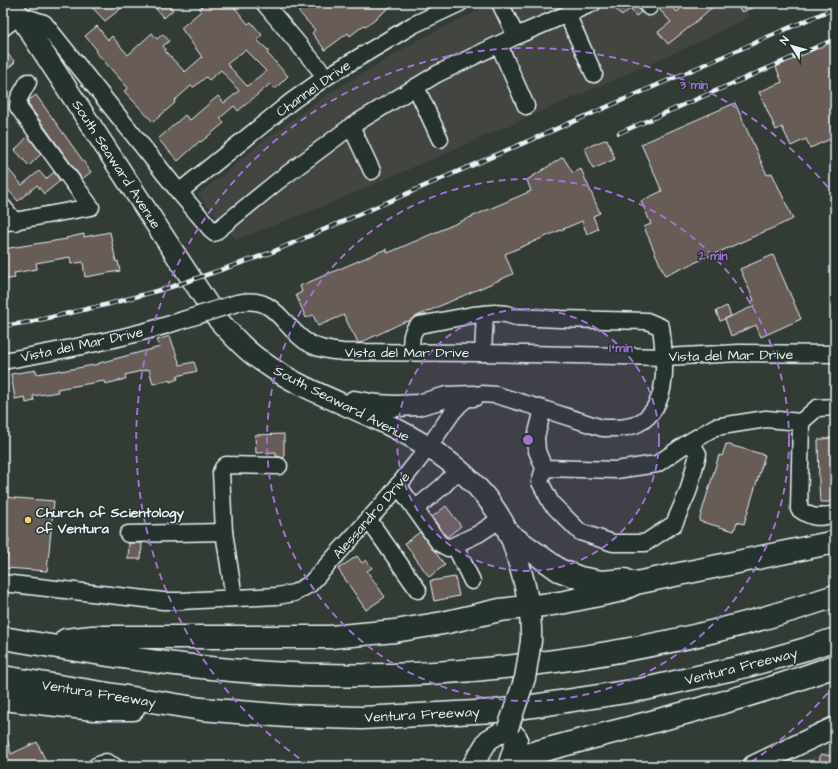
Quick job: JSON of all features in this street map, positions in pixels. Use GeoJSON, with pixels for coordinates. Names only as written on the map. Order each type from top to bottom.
{"type":"FeatureCollection","features":[{"type":"Feature","properties":{"kind":"highway"},"geometry":{"type":"LineString","coordinates":[[505,527],[559,570],[580,578],[602,582],[622,580],[636,583]]}},
{"type":"Feature","properties":{"kind":"highway"},"geometry":{"type":"LineString","coordinates":[[37,644],[92,637],[330,637],[395,631],[443,623],[500,610],[560,603],[618,592],[636,583],[835,542]]}},
{"type":"Feature","properties":{"kind":"highway"},"geometry":{"type":"LineString","coordinates":[[3,638],[155,662],[212,669],[351,676],[427,674],[498,669],[591,656],[648,646],[698,636],[755,621],[835,596]]}},
{"type":"Feature","properties":{"kind":"highway","name":"Ventura Freeway"},"geometry":{"type":"LineString","coordinates":[[3,677],[201,709],[287,716],[362,718],[517,708],[652,688],[750,665],[835,639]]}},
{"type":"Feature","properties":{"kind":"highway"},"geometry":{"type":"LineString","coordinates":[[513,766],[526,755],[736,699],[835,666]]}},
{"type":"Feature","properties":{"kind":"highway"},"geometry":{"type":"LineString","coordinates":[[3,699],[94,709],[201,709]]}},
{"type":"Feature","properties":{"kind":"main road","name":"South Seaward Avenue"},"geometry":{"type":"LineString","coordinates":[[15,9],[219,321],[241,345],[262,362],[286,377],[392,426],[459,469],[483,495],[505,527],[524,579],[530,606],[531,632],[525,678],[512,733],[508,766]]}},
{"type":"Feature","properties":{"kind":"main road"},"geometry":{"type":"LineString","coordinates":[[325,396],[377,405],[395,406],[418,405],[447,397],[474,396]]}},
{"type":"Feature","properties":{"kind":"main road"},"geometry":{"type":"LineString","coordinates":[[759,765],[835,727]]}},
{"type":"Feature","properties":{"kind":"main road"},"geometry":{"type":"LineString","coordinates":[[472,766],[488,740],[512,733]]}},
{"type":"Feature","properties":{"kind":"street"},"geometry":{"type":"LineString","coordinates":[[264,3],[326,78]]}},
{"type":"Feature","properties":{"kind":"street","name":"Channel Drive"},"geometry":{"type":"LineString","coordinates":[[179,192],[281,110],[326,78],[413,25],[460,3]]}},
{"type":"Feature","properties":{"kind":"street"},"geometry":{"type":"LineString","coordinates":[[500,3],[516,36]]}},
{"type":"Feature","properties":{"kind":"street"},"geometry":{"type":"LineString","coordinates":[[372,171],[351,126],[437,74],[516,36],[593,3]]}},
{"type":"Feature","properties":{"kind":"street"},"geometry":{"type":"LineString","coordinates":[[3,28],[15,9]]}},
{"type":"Feature","properties":{"kind":"street","name":"South Seaward Avenue"},"geometry":{"type":"LineString","coordinates":[[15,9],[44,23],[179,192],[214,233],[278,181],[351,126]]}},
{"type":"Feature","properties":{"kind":"street"},"geometry":{"type":"LineString","coordinates":[[567,14],[594,74]]}},
{"type":"Feature","properties":{"kind":"street"},"geometry":{"type":"LineString","coordinates":[[499,44],[526,106]]}},
{"type":"Feature","properties":{"kind":"street"},"geometry":{"type":"LineString","coordinates":[[3,207],[9,222],[91,207],[18,107],[19,98],[28,82]]}},
{"type":"Feature","properties":{"kind":"street"},"geometry":{"type":"LineString","coordinates":[[416,87],[440,139]]}},
{"type":"Feature","properties":{"kind":"street","name":"Vista del Mar Drive"},"geometry":{"type":"LineString","coordinates":[[3,361],[56,351],[125,335],[183,320],[237,303],[255,301],[268,306],[306,341],[323,350],[343,352],[665,357],[739,353],[835,354]]}},
{"type":"Feature","properties":{"kind":"street"},"geometry":{"type":"LineString","coordinates":[[412,352],[411,338],[414,328],[419,325],[485,314],[506,314],[516,317],[560,320],[647,321],[661,327],[665,357],[662,384],[657,402],[652,411],[638,423],[621,428],[602,428],[544,408],[496,395],[481,394],[474,396]]}},
{"type":"Feature","properties":{"kind":"street"},"geometry":{"type":"LineString","coordinates":[[483,353],[485,314]]}},
{"type":"Feature","properties":{"kind":"street","name":"Alessandro Drive"},"geometry":{"type":"LineString","coordinates":[[3,583],[181,601],[277,596],[294,593],[310,584],[390,496],[428,448],[456,409],[466,399],[474,396]]}},
{"type":"Feature","properties":{"kind":"street"},"geometry":{"type":"LineString","coordinates":[[544,468],[616,470],[657,464],[686,444],[715,427],[766,419],[801,422],[817,408],[835,407]]}},
{"type":"Feature","properties":{"kind":"street"},"geometry":{"type":"LineString","coordinates":[[544,408],[536,437],[537,451],[544,468],[540,482],[551,503],[580,532],[613,543],[645,543],[674,524],[688,492],[698,454],[694,447],[686,444]]}},
{"type":"Feature","properties":{"kind":"street"},"geometry":{"type":"LineString","coordinates":[[801,422],[799,509],[807,515],[820,518],[835,514]]}},
{"type":"Feature","properties":{"kind":"street"},"geometry":{"type":"LineString","coordinates":[[234,598],[224,532],[221,472],[226,465],[279,466]]}},
{"type":"Feature","properties":{"kind":"street"},"geometry":{"type":"LineString","coordinates":[[415,509],[443,486],[459,469]]}},
{"type":"Feature","properties":{"kind":"street"},"geometry":{"type":"LineString","coordinates":[[398,485],[439,543],[448,548],[478,534],[505,527]]}},
{"type":"Feature","properties":{"kind":"street"},"geometry":{"type":"LineString","coordinates":[[368,519],[418,590]]}},
{"type":"Feature","properties":{"kind":"street"},"geometry":{"type":"LineString","coordinates":[[128,534],[224,532]]}},
{"type":"Feature","properties":{"kind":"street"},"geometry":{"type":"LineString","coordinates":[[455,546],[472,581]]}},
{"type":"Feature","properties":{"kind":"street"},"geometry":{"type":"LineString","coordinates":[[96,766],[106,762],[114,766]]}},
{"type":"Feature","properties":{"kind":"shaded area"},"geometry":{"type":"Polygon","coordinates":[[[494,3],[767,3],[746,11],[750,16],[708,38],[621,77],[329,204],[236,240],[198,195],[263,141],[331,92],[418,40],[494,3]]]}},
{"type":"Feature","properties":{"kind":"shaded area"},"geometry":{"type":"Polygon","coordinates":[[[835,748],[835,766],[791,766],[835,748]]]}},
{"type":"Feature","properties":{"kind":"building"},"geometry":{"type":"Polygon","coordinates":[[[88,3],[128,3],[105,21],[88,3]]]}},
{"type":"Feature","properties":{"kind":"building"},"geometry":{"type":"Polygon","coordinates":[[[163,3],[167,3],[173,10],[164,18],[156,9],[163,3]]]}},
{"type":"Feature","properties":{"kind":"building"},"geometry":{"type":"Polygon","coordinates":[[[205,3],[231,3],[248,24],[251,22],[262,35],[257,40],[269,51],[267,53],[288,76],[275,89],[270,84],[238,111],[234,106],[220,118],[224,123],[201,142],[200,141],[178,161],[158,139],[185,115],[190,120],[218,96],[224,103],[239,91],[221,70],[209,80],[206,77],[194,87],[191,86],[174,101],[175,103],[153,122],[124,91],[128,88],[95,51],[97,50],[85,36],[97,26],[108,40],[112,36],[128,55],[152,33],[157,39],[163,34],[169,41],[163,46],[166,50],[165,51],[185,72],[202,57],[181,28],[201,11],[199,9],[205,3]],[[245,50],[227,64],[247,86],[266,71],[245,50]]]}},
{"type":"Feature","properties":{"kind":"building"},"geometry":{"type":"Polygon","coordinates":[[[299,3],[395,3],[366,26],[364,25],[350,36],[348,33],[325,50],[312,33],[315,30],[298,11],[302,7],[299,3]]]}},
{"type":"Feature","properties":{"kind":"building"},"geometry":{"type":"Polygon","coordinates":[[[610,3],[637,3],[641,12],[636,16],[630,9],[622,16],[610,3]]]}},
{"type":"Feature","properties":{"kind":"building"},"geometry":{"type":"Polygon","coordinates":[[[657,3],[669,3],[677,12],[687,3],[717,3],[668,44],[658,32],[671,22],[658,8],[657,3]]]}},
{"type":"Feature","properties":{"kind":"building"},"geometry":{"type":"Polygon","coordinates":[[[733,3],[763,3],[742,12],[733,3]]]}},
{"type":"Feature","properties":{"kind":"building"},"geometry":{"type":"Polygon","coordinates":[[[835,40],[835,137],[810,148],[806,139],[791,146],[782,127],[776,130],[759,92],[782,82],[776,67],[835,40]]]}},
{"type":"Feature","properties":{"kind":"building"},"geometry":{"type":"Polygon","coordinates":[[[3,49],[15,62],[3,73],[3,49]]]}},
{"type":"Feature","properties":{"kind":"building"},"geometry":{"type":"Polygon","coordinates":[[[36,95],[91,172],[82,179],[28,104],[29,100],[36,95]]]}},
{"type":"Feature","properties":{"kind":"building"},"geometry":{"type":"Polygon","coordinates":[[[735,103],[767,175],[772,173],[793,219],[665,276],[644,227],[651,224],[641,201],[662,191],[641,144],[735,103]]]}},
{"type":"Feature","properties":{"kind":"building"},"geometry":{"type":"Polygon","coordinates":[[[28,136],[41,154],[29,166],[15,150],[28,136]]]}},
{"type":"Feature","properties":{"kind":"building"},"geometry":{"type":"Polygon","coordinates":[[[607,139],[615,159],[593,169],[585,148],[607,139]]]}},
{"type":"Feature","properties":{"kind":"building"},"geometry":{"type":"Polygon","coordinates":[[[563,157],[573,173],[581,169],[600,213],[593,216],[598,229],[587,234],[582,221],[505,254],[513,274],[360,343],[358,343],[344,315],[318,326],[313,315],[306,318],[296,295],[302,292],[300,286],[386,249],[388,253],[531,191],[527,180],[563,157]]]}},
{"type":"Feature","properties":{"kind":"building"},"geometry":{"type":"Polygon","coordinates":[[[3,163],[22,185],[39,171],[46,179],[54,172],[60,181],[44,194],[37,185],[18,201],[3,184],[3,163]]]}},
{"type":"Feature","properties":{"kind":"building"},"geometry":{"type":"Polygon","coordinates":[[[110,232],[116,262],[118,261],[120,271],[85,277],[83,262],[71,264],[70,257],[36,263],[37,269],[14,273],[15,278],[3,280],[3,249],[67,239],[66,238],[84,234],[84,237],[110,232]]]}},
{"type":"Feature","properties":{"kind":"building"},"geometry":{"type":"Polygon","coordinates":[[[773,255],[801,319],[761,337],[756,325],[731,336],[725,319],[754,306],[751,302],[754,300],[740,269],[773,255]]]}},
{"type":"Feature","properties":{"kind":"building"},"geometry":{"type":"Polygon","coordinates":[[[727,306],[731,316],[720,321],[716,311],[727,306]]]}},
{"type":"Feature","properties":{"kind":"building"},"geometry":{"type":"Polygon","coordinates":[[[170,336],[180,365],[194,362],[197,371],[177,376],[178,379],[170,382],[170,380],[153,384],[149,369],[125,375],[126,379],[105,384],[104,381],[57,389],[58,392],[33,396],[34,401],[26,403],[25,397],[15,399],[11,374],[36,370],[37,374],[99,364],[160,347],[157,340],[170,336]]]}},
{"type":"Feature","properties":{"kind":"building"},"geometry":{"type":"Polygon","coordinates":[[[284,434],[284,458],[276,456],[276,452],[256,453],[255,435],[284,434]]]}},
{"type":"Feature","properties":{"kind":"building"},"geometry":{"type":"Polygon","coordinates":[[[835,437],[835,499],[833,502],[820,502],[818,440],[835,437]]]}},
{"type":"Feature","properties":{"kind":"building"},"geometry":{"type":"Polygon","coordinates":[[[726,444],[765,455],[744,524],[737,522],[734,531],[699,521],[719,455],[722,456],[726,444]]]}},
{"type":"Feature","properties":{"kind":"building","name":"Church of Scientology of Ventura"},"geometry":{"type":"Polygon","coordinates":[[[3,497],[54,501],[47,571],[6,568],[9,539],[3,538],[3,497]]]}},
{"type":"Feature","properties":{"kind":"building"},"geometry":{"type":"Polygon","coordinates":[[[446,506],[461,526],[447,537],[432,517],[446,506]]]}},
{"type":"Feature","properties":{"kind":"building"},"geometry":{"type":"Polygon","coordinates":[[[420,532],[445,565],[429,577],[405,543],[420,532]]]}},
{"type":"Feature","properties":{"kind":"building"},"geometry":{"type":"Polygon","coordinates":[[[129,543],[142,543],[141,559],[128,559],[129,543]]]}},
{"type":"Feature","properties":{"kind":"building"},"geometry":{"type":"Polygon","coordinates":[[[357,556],[362,563],[366,560],[372,568],[367,571],[385,597],[366,610],[338,569],[357,556]]]}},
{"type":"Feature","properties":{"kind":"building"},"geometry":{"type":"Polygon","coordinates":[[[455,577],[459,596],[434,601],[430,581],[455,577]]]}},
{"type":"Feature","properties":{"kind":"building"},"geometry":{"type":"Polygon","coordinates":[[[3,734],[6,734],[11,754],[37,742],[48,766],[3,766],[3,734]]]}},
{"type":"Feature","properties":{"kind":"building"},"geometry":{"type":"Polygon","coordinates":[[[821,754],[835,757],[835,766],[818,766],[821,754]]]}},
{"type":"Feature","properties":{"kind":"railway"},"geometry":{"type":"LineString","coordinates":[[3,326],[30,322],[109,304],[171,287],[270,253],[835,8]]}},
{"type":"Feature","properties":{"kind":"railway"},"geometry":{"type":"LineString","coordinates":[[619,133],[835,39]]}},
{"type":"Feature","properties":{"kind":"place","name":"Church of Scientology of Ventura"},"geometry":{"type":"Point","coordinates":[28,520]}}]}
